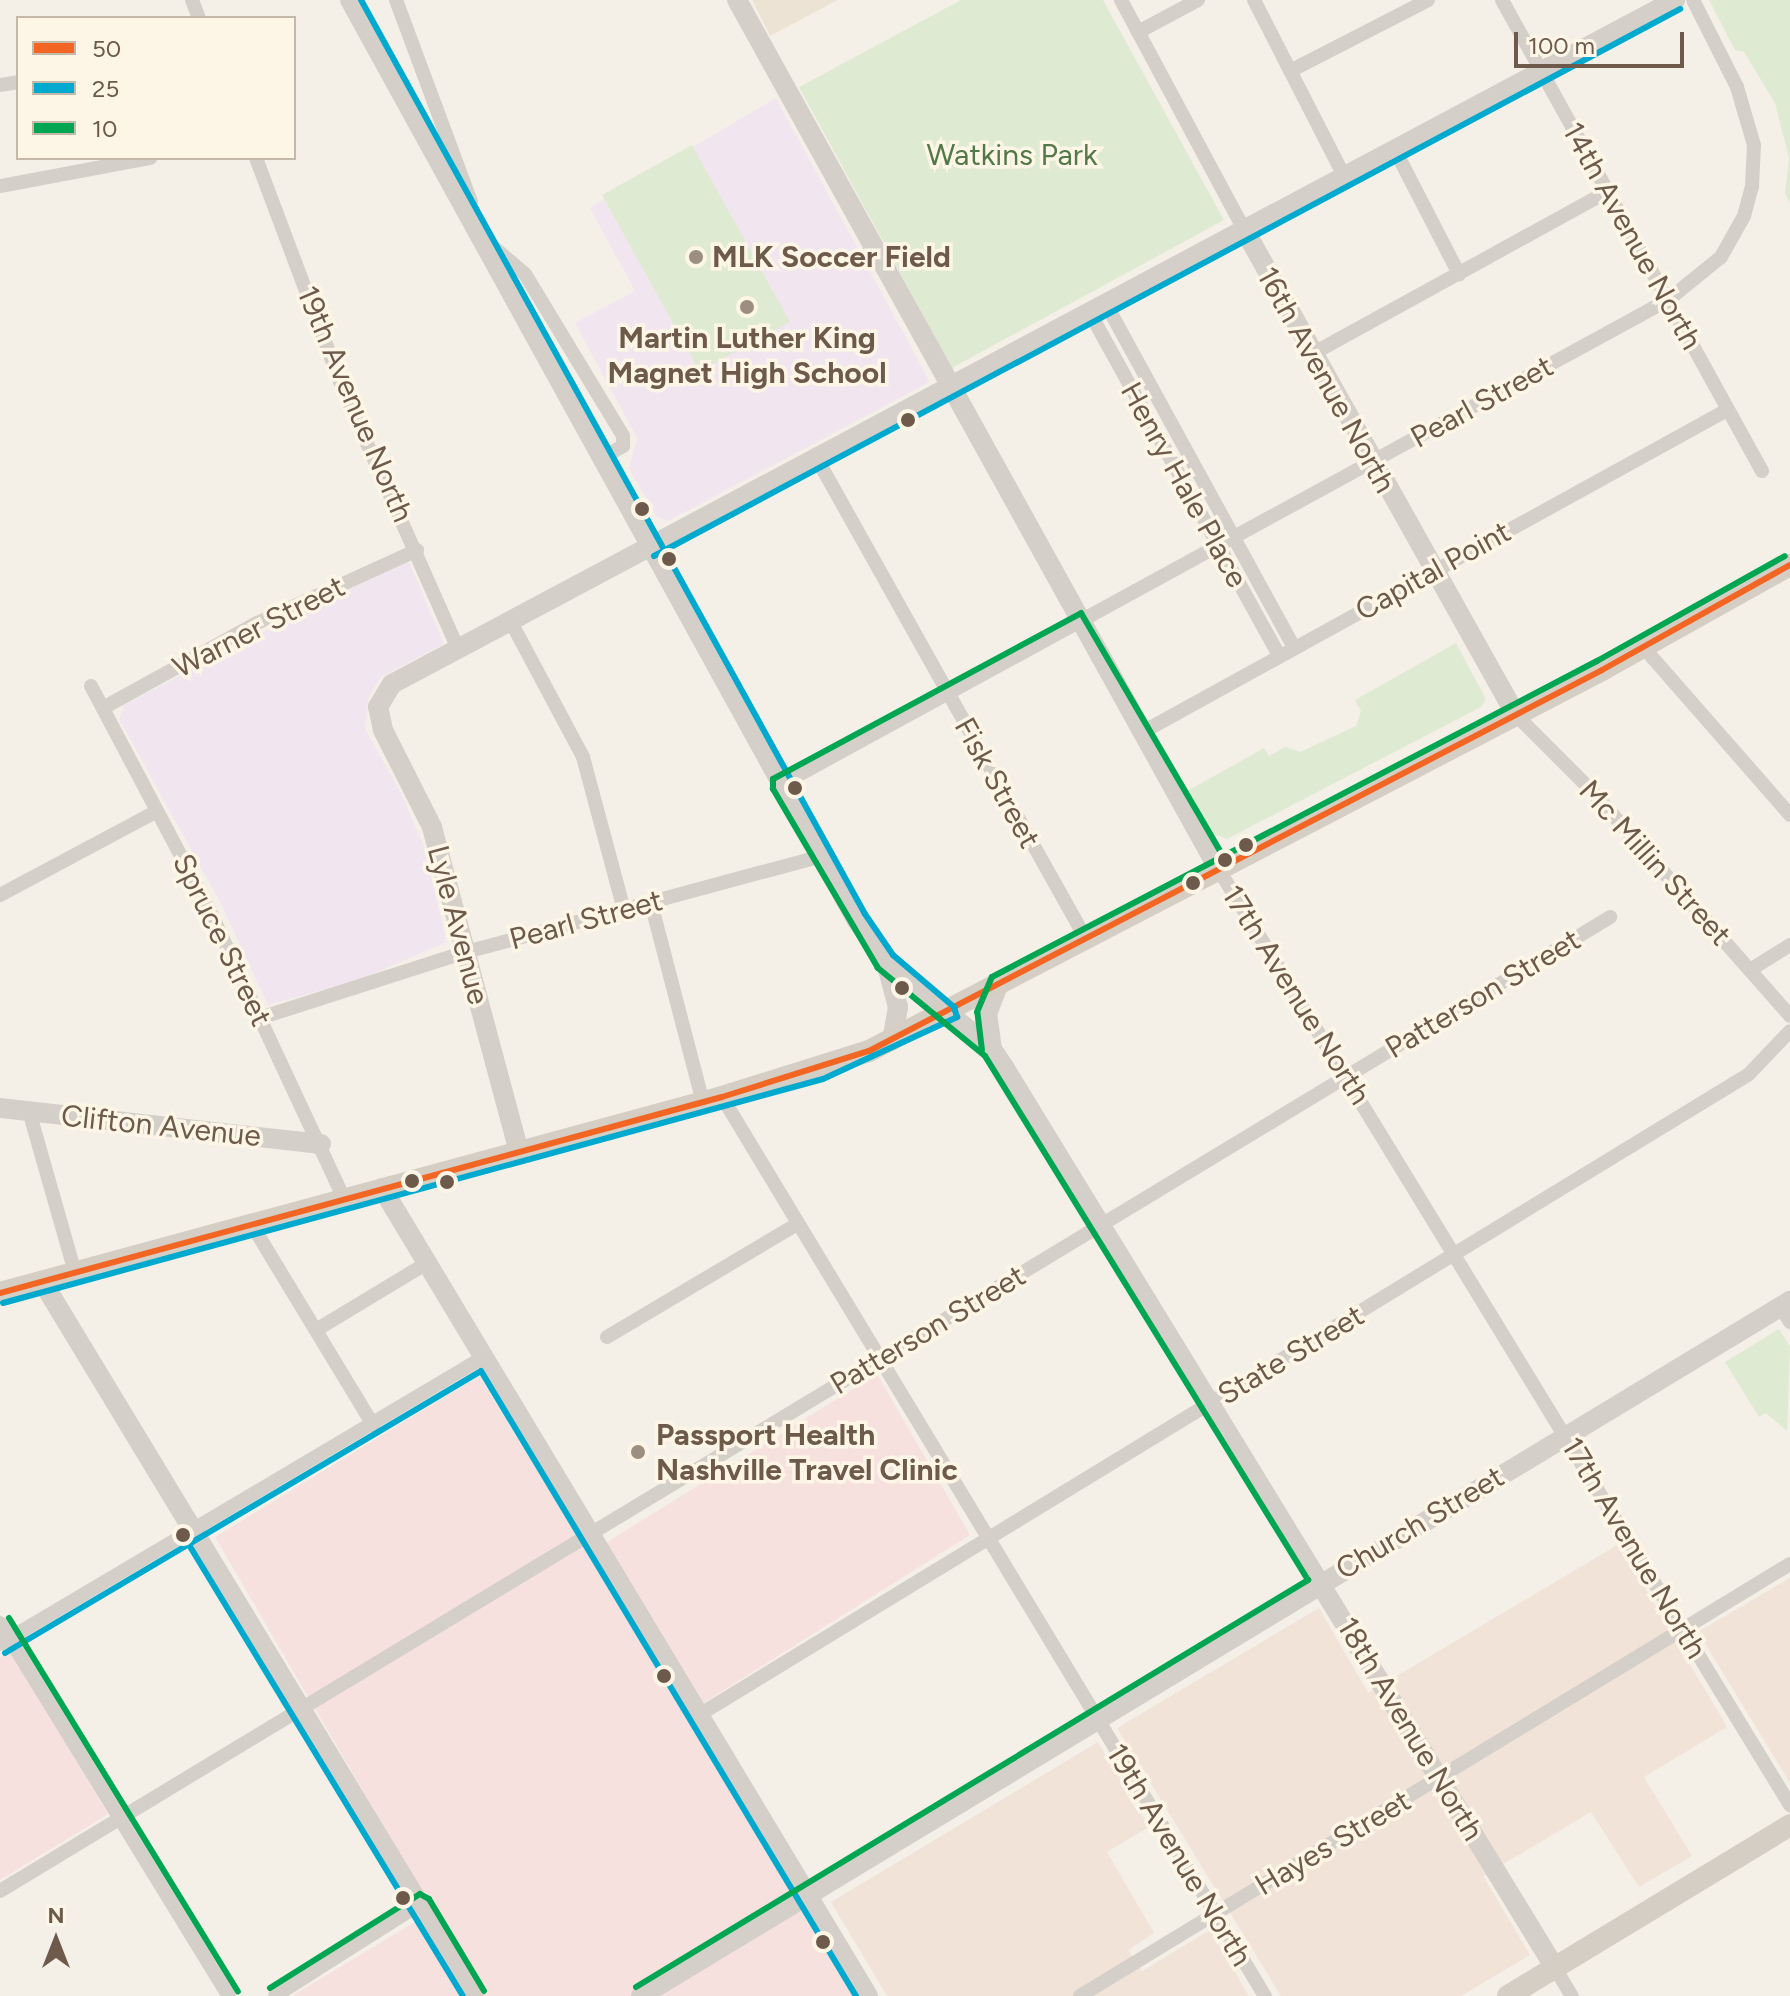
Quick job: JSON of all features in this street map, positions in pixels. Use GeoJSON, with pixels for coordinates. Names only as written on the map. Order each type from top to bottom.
{"type":"FeatureCollection","features":[{"type":"Feature","properties":{"kind":"main road"},"geometry":{"type":"LineString","coordinates":[[350,0],[821,856],[886,962],[898,1007],[892,1040]]}},
{"type":"Feature","properties":{"kind":"main road","name":"17th Avenue North"},"geometry":{"type":"LineString","coordinates":[[737,0],[948,388],[1219,870]]}},
{"type":"Feature","properties":{"kind":"main road"},"geometry":{"type":"LineString","coordinates":[[458,649],[1675,0]]}},
{"type":"Feature","properties":{"kind":"main road","name":"16th Avenue North"},"geometry":{"type":"LineString","coordinates":[[1244,229],[1432,572],[1516,715]]}},
{"type":"Feature","properties":{"kind":"main road"},"geometry":{"type":"LineString","coordinates":[[0,1293],[712,1100],[820,1069],[892,1040],[1644,648],[1790,565]]}},
{"type":"Feature","properties":{"kind":"main road","name":"Lyle Avenue"},"geometry":{"type":"LineString","coordinates":[[458,649],[392,684],[378,707],[383,730],[423,801],[519,1152]]}},
{"type":"Feature","properties":{"kind":"main road","name":"18th Avenue North"},"geometry":{"type":"LineString","coordinates":[[886,962],[992,1049],[1441,1777],[1555,1968]]}},
{"type":"Feature","properties":{"kind":"main road"},"geometry":{"type":"LineString","coordinates":[[992,1049],[987,1014],[998,985]]}},
{"type":"Feature","properties":{"kind":"main road","name":"Clifton Avenue"},"geometry":{"type":"LineString","coordinates":[[0,1108],[321,1144]]}},
{"type":"Feature","properties":{"kind":"main road"},"geometry":{"type":"LineString","coordinates":[[382,1188],[868,1996]]}},
{"type":"Feature","properties":{"kind":"main road"},"geometry":{"type":"LineString","coordinates":[[42,1281],[475,1996]]}},
{"type":"Feature","properties":{"kind":"main road","name":"Church Street"},"geometry":{"type":"LineString","coordinates":[[641,1996],[1566,1434],[1787,1310]]}},
{"type":"Feature","properties":{"kind":"main road"},"geometry":{"type":"LineString","coordinates":[[1508,1996],[1790,1825]]}},
{"type":"Feature","properties":{"kind":"street"},"geometry":{"type":"LineString","coordinates":[[396,0],[485,235],[497,253],[525,274],[623,436],[623,446],[602,458]]}},
{"type":"Feature","properties":{"kind":"street","name":"16th Avenue North"},"geometry":{"type":"LineString","coordinates":[[1121,0],[1244,229]]}},
{"type":"Feature","properties":{"kind":"street"},"geometry":{"type":"LineString","coordinates":[[1138,32],[1198,0]]}},
{"type":"Feature","properties":{"kind":"street"},"geometry":{"type":"LineString","coordinates":[[1254,0],[1344,176]]}},
{"type":"Feature","properties":{"kind":"street"},"geometry":{"type":"LineString","coordinates":[[1290,71],[1428,0]]}},
{"type":"Feature","properties":{"kind":"street","name":"14th Avenue North"},"geometry":{"type":"LineString","coordinates":[[1502,0],[1762,471]]}},
{"type":"Feature","properties":{"kind":"street","name":"Pearl Street"},"geometry":{"type":"LineString","coordinates":[[782,784],[1668,300],[1721,257],[1744,216],[1754,172],[1751,130],[1743,100],[1693,0]]}},
{"type":"Feature","properties":{"kind":"street"},"geometry":{"type":"LineString","coordinates":[[1395,150],[1459,274]]}},
{"type":"Feature","properties":{"kind":"street"},"geometry":{"type":"LineString","coordinates":[[0,186],[139,160]]}},
{"type":"Feature","properties":{"kind":"street","name":"19th Avenue North"},"geometry":{"type":"LineString","coordinates":[[257,160],[342,387],[417,550],[458,649]]}},
{"type":"Feature","properties":{"kind":"street"},"geometry":{"type":"LineString","coordinates":[[1312,354],[1607,192]]}},
{"type":"Feature","properties":{"kind":"street","name":"Henry Hale Place"},"geometry":{"type":"LineString","coordinates":[[1098,309],[1234,538],[1294,648]]}},
{"type":"Feature","properties":{"kind":"street","name":"Henry Hale Place"},"geometry":{"type":"LineString","coordinates":[[1098,309],[1218,547],[1279,656]]}},
{"type":"Feature","properties":{"kind":"street","name":"Capital Point"},"geometry":{"type":"LineString","coordinates":[[1141,733],[1727,410]]}},
{"type":"Feature","properties":{"kind":"street","name":"Fisk Street"},"geometry":{"type":"LineString","coordinates":[[816,457],[1086,939]]}},
{"type":"Feature","properties":{"kind":"street","name":"Warner Street"},"geometry":{"type":"LineString","coordinates":[[103,708],[257,623],[417,550]]}},
{"type":"Feature","properties":{"kind":"street"},"geometry":{"type":"LineString","coordinates":[[511,622],[583,757],[624,910]]}},
{"type":"Feature","properties":{"kind":"street"},"geometry":{"type":"LineString","coordinates":[[1644,648],[1790,815]]}},
{"type":"Feature","properties":{"kind":"street","name":"Spruce Street"},"geometry":{"type":"LineString","coordinates":[[91,686],[260,1018],[344,1199]]}},
{"type":"Feature","properties":{"kind":"street","name":"Mc Millin Street"},"geometry":{"type":"LineString","coordinates":[[1516,715],[1790,1016]]}},
{"type":"Feature","properties":{"kind":"street"},"geometry":{"type":"LineString","coordinates":[[0,895],[157,811]]}},
{"type":"Feature","properties":{"kind":"street","name":"Pearl Street"},"geometry":{"type":"LineString","coordinates":[[260,1018],[466,952],[821,856]]}},
{"type":"Feature","properties":{"kind":"street","name":"17th Avenue North"},"geometry":{"type":"LineString","coordinates":[[1219,870],[1790,1805]]}},
{"type":"Feature","properties":{"kind":"street","name":"19th Avenue North"},"geometry":{"type":"LineString","coordinates":[[651,903],[712,1100],[797,1224],[1265,1996]]}},
{"type":"Feature","properties":{"kind":"street","name":"Patterson Street"},"geometry":{"type":"LineString","coordinates":[[0,1891],[1610,917]]}},
{"type":"Feature","properties":{"kind":"street"},"geometry":{"type":"LineString","coordinates":[[1750,970],[1790,945]]}},
{"type":"Feature","properties":{"kind":"street","name":"State Street"},"geometry":{"type":"LineString","coordinates":[[699,1715],[1749,1074],[1790,1031]]}},
{"type":"Feature","properties":{"kind":"street"},"geometry":{"type":"LineString","coordinates":[[29,1111],[75,1272]]}},
{"type":"Feature","properties":{"kind":"street"},"geometry":{"type":"LineString","coordinates":[[607,1337],[797,1224]]}},
{"type":"Feature","properties":{"kind":"street"},"geometry":{"type":"LineString","coordinates":[[252,1225],[373,1425]]}},
{"type":"Feature","properties":{"kind":"street"},"geometry":{"type":"LineString","coordinates":[[316,1330],[427,1263]]}},
{"type":"Feature","properties":{"kind":"street"},"geometry":{"type":"LineString","coordinates":[[5,1641],[484,1357]]}},
{"type":"Feature","properties":{"kind":"street","name":"Hayes Street"},"geometry":{"type":"LineString","coordinates":[[1080,1996],[1790,1564]]}},
{"type":"Feature","properties":{"kind":"street"},"geometry":{"type":"LineString","coordinates":[[0,1623],[5,1641],[121,1819],[229,1996]]}},
{"type":"Feature","properties":{"kind":"street"},"geometry":{"type":"LineString","coordinates":[[275,1996],[420,1904]]}},
{"type":"Feature","properties":{"kind":"street"},"geometry":{"type":"LineString","coordinates":[[1555,1968],[1572,1996]]}},
{"type":"Feature","properties":{"kind":"shaded area"},"geometry":{"type":"Polygon","coordinates":[[[752,0],[838,0],[770,36],[752,0]]]}},
{"type":"Feature","properties":{"kind":"shaded area","name":"Martin Luther King Magnet High School"},"geometry":{"type":"Polygon","coordinates":[[[776,98],[930,382],[668,521],[657,517],[629,469],[637,438],[575,323],[635,291],[590,208],[776,98]]]}},
{"type":"Feature","properties":{"kind":"shaded area"},"geometry":{"type":"Polygon","coordinates":[[[409,562],[444,644],[381,677],[369,696],[365,729],[401,793],[424,847],[447,942],[359,980],[268,1005],[221,904],[119,719],[124,705],[340,591],[409,562]]]}},
{"type":"Feature","properties":{"kind":"shaded area"},"geometry":{"type":"Polygon","coordinates":[[[877,1374],[970,1535],[686,1714],[854,1996],[292,1996],[433,1911],[215,1537],[479,1376],[588,1554],[877,1374]]]}},
{"type":"Feature","properties":{"kind":"shaded area"},"geometry":{"type":"Polygon","coordinates":[[[1619,1544],[1727,1727],[1644,1777],[1692,1856],[1639,1887],[1591,1812],[1483,1876],[1530,1955],[1461,1996],[1281,1996],[1117,1728],[1319,1608],[1368,1693],[1619,1544]]]}},
{"type":"Feature","properties":{"kind":"shaded area"},"geometry":{"type":"Polygon","coordinates":[[[1790,1578],[1790,1783],[1698,1632],[1790,1578]]]}},
{"type":"Feature","properties":{"kind":"shaded area"},"geometry":{"type":"Polygon","coordinates":[[[10,1651],[108,1814],[0,1880],[0,1657],[10,1651]]]}},
{"type":"Feature","properties":{"kind":"shaded area"},"geometry":{"type":"Polygon","coordinates":[[[1098,1742],[1149,1827],[1107,1852],[1154,1933],[1128,1950],[1142,1971],[1210,1930],[1249,1996],[887,1996],[831,1902],[1098,1742]]]}},
{"type":"Feature","properties":{"kind":"green space","name":"Watkins Park"},"geometry":{"type":"Polygon","coordinates":[[[961,0],[1103,0],[1224,220],[952,368],[799,87],[961,0]]]}},
{"type":"Feature","properties":{"kind":"green space"},"geometry":{"type":"Polygon","coordinates":[[[1709,0],[1790,0],[1790,204],[1785,193],[1789,158],[1775,103],[1744,52],[1735,50],[1709,0]]]}},
{"type":"Feature","properties":{"kind":"green space","name":"MLK Soccer Field"},"geometry":{"type":"Polygon","coordinates":[[[692,145],[790,322],[700,372],[602,195],[692,145]]]}},
{"type":"Feature","properties":{"kind":"green space"},"geometry":{"type":"Polygon","coordinates":[[[1456,643],[1486,699],[1481,707],[1227,839],[1211,833],[1189,790],[1264,748],[1269,756],[1285,747],[1300,752],[1356,726],[1361,711],[1355,700],[1456,643]]]}},
{"type":"Feature","properties":{"kind":"green space"},"geometry":{"type":"Polygon","coordinates":[[[1779,1329],[1790,1347],[1787,1431],[1766,1413],[1759,1417],[1725,1362],[1779,1329]]]}},
{"type":"Feature","properties":{"kind":"transit line","name":"25"},"geometry":{"type":"LineString","coordinates":[[3,1303],[823,1079],[957,1017],[954,1007],[893,955],[865,914],[361,0]]}},
{"type":"Feature","properties":{"kind":"transit line","name":"25"},"geometry":{"type":"LineString","coordinates":[[654,556],[1680,9]]}},
{"type":"Feature","properties":{"kind":"transit line","name":"10"},"geometry":{"type":"LineString","coordinates":[[982,1050],[977,1012],[992,977],[1597,661],[1785,556]]}},
{"type":"Feature","properties":{"kind":"transit line","name":"50"},"geometry":{"type":"LineString","coordinates":[[0,1293],[722,1097],[869,1051],[1602,670],[1790,565]]}},
{"type":"Feature","properties":{"kind":"transit line","name":"10"},"geometry":{"type":"LineString","coordinates":[[636,1987],[1308,1580],[985,1056],[878,968],[773,789],[773,779],[1081,613],[1228,865]]}},
{"type":"Feature","properties":{"kind":"transit line","name":"25"},"geometry":{"type":"LineString","coordinates":[[5,1653],[481,1371],[856,1996]]}},
{"type":"Feature","properties":{"kind":"transit line","name":"25"},"geometry":{"type":"LineString","coordinates":[[183,1535],[463,1996]]}},
{"type":"Feature","properties":{"kind":"transit line","name":"10"},"geometry":{"type":"LineString","coordinates":[[9,1618],[238,1991]]}},
{"type":"Feature","properties":{"kind":"transit line","name":"10"},"geometry":{"type":"LineString","coordinates":[[270,1988],[420,1894],[429,1899],[484,1991]]}},
{"type":"Feature","properties":{"kind":"place","name":"MLK Soccer Field"},"geometry":{"type":"Point","coordinates":[696,257]}},
{"type":"Feature","properties":{"kind":"place","name":"Martin Luther King Magnet High School"},"geometry":{"type":"Point","coordinates":[747,307]}},
{"type":"Feature","properties":{"kind":"place","name":"Passport Health Nashville Travel Clinic"},"geometry":{"type":"Point","coordinates":[638,1452]}}]}
